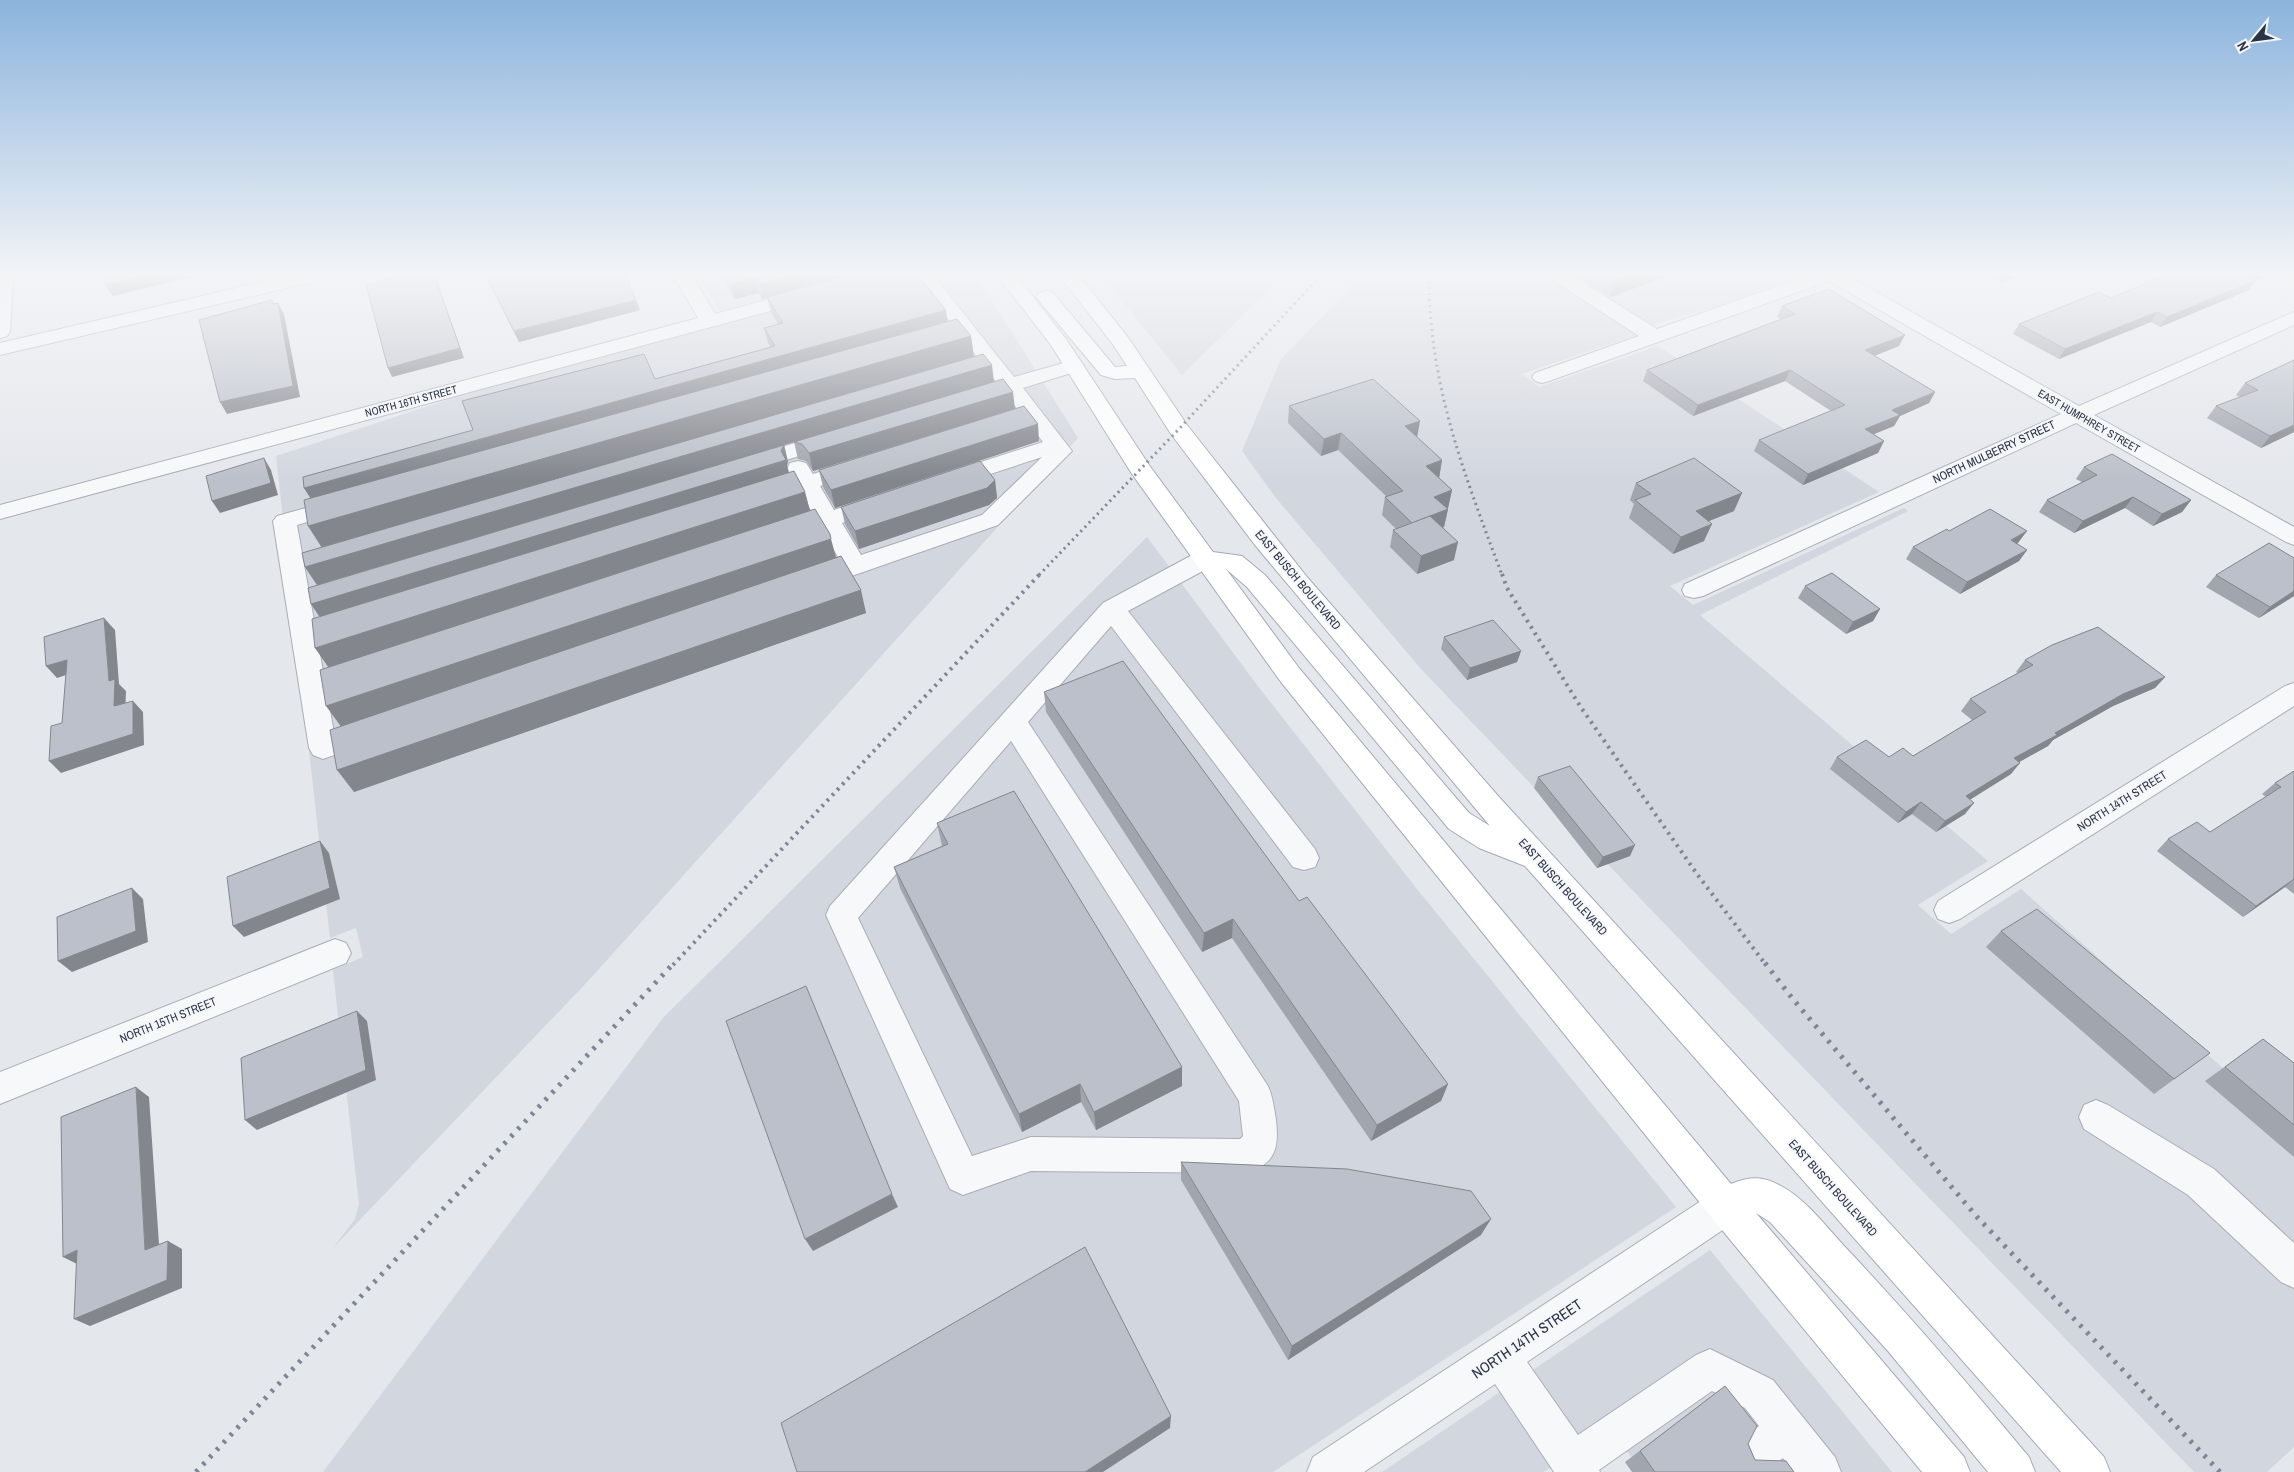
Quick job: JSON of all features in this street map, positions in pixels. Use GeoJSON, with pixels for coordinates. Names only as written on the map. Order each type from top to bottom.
{"type":"FeatureCollection","features":[{"type":"Feature","properties":{"kind":"main road"},"geometry":{"type":"LineString","coordinates":[[1059,344],[1140,469],[1290,675],[1726,1206],[1949,1472]]}},
{"type":"Feature","properties":{"kind":"main road"},"geometry":{"type":"LineString","coordinates":[[1086,344],[1108,370],[1115,373],[1142,372]]}},
{"type":"Feature","properties":{"kind":"main road","name":"EAST BUSCH BOULEVARD"},"geometry":{"type":"LineString","coordinates":[[1123,344],[1180,429],[1263,540],[1537,858],[2089,1472]]}},
{"type":"Feature","properties":{"kind":"main road"},"geometry":{"type":"LineString","coordinates":[[1205,559],[1224,559],[1233,562],[1253,577],[1459,822],[1488,840],[1537,858]]}},
{"type":"Feature","properties":{"kind":"main road"},"geometry":{"type":"LineString","coordinates":[[1726,1206],[1745,1194],[1754,1194],[1765,1196],[1783,1209],[1886,1321],[2014,1472]]}},
{"type":"Feature","properties":{"kind":"street"},"geometry":{"type":"LineString","coordinates":[[0,349],[23,344]]}},
{"type":"Feature","properties":{"kind":"street","name":"NORTH 16TH STREET"},"geometry":{"type":"LineString","coordinates":[[0,512],[625,344]]}},
{"type":"Feature","properties":{"kind":"street"},"geometry":{"type":"LineString","coordinates":[[790,588],[990,520],[1061,451],[1022,416],[1010,386],[981,364],[965,344]]}},
{"type":"Feature","properties":{"kind":"street"},"geometry":{"type":"LineString","coordinates":[[1542,377],[1636,344]]}},
{"type":"Feature","properties":{"kind":"street","name":"EAST HUMPHREY STREET"},"geometry":{"type":"LineString","coordinates":[[1954,344],[2294,537]]}},
{"type":"Feature","properties":{"kind":"street","name":"NORTH MULBERRY STREET"},"geometry":{"type":"LineString","coordinates":[[1694,590],[2236,344]]}},
{"type":"Feature","properties":{"kind":"street"},"geometry":{"type":"LineString","coordinates":[[973,397],[1074,366]]}},
{"type":"Feature","properties":{"kind":"street"},"geometry":{"type":"LineString","coordinates":[[777,431],[855,566]]}},
{"type":"Feature","properties":{"kind":"street"},"geometry":{"type":"LineString","coordinates":[[732,469],[853,433]]}},
{"type":"Feature","properties":{"kind":"street"},"geometry":{"type":"LineString","coordinates":[[928,487],[1056,445]]}},
{"type":"Feature","properties":{"kind":"street"},"geometry":{"type":"LineString","coordinates":[[741,503],[872,462]]}},
{"type":"Feature","properties":{"kind":"street"},"geometry":{"type":"LineString","coordinates":[[763,541],[901,496]]}},
{"type":"Feature","properties":{"kind":"street"},"geometry":{"type":"LineString","coordinates":[[362,500],[285,521],[303,563],[323,685],[324,748],[389,726]]}},
{"type":"Feature","properties":{"kind":"street"},"geometry":{"type":"LineString","coordinates":[[1013,721],[1256,1097],[1261,1142],[1248,1156],[1031,1154],[963,1177],[841,915],[1112,609],[1205,559]]}},
{"type":"Feature","properties":{"kind":"street"},"geometry":{"type":"LineString","coordinates":[[1112,609],[1304,858]]}},
{"type":"Feature","properties":{"kind":"street","name":"NORTH 14TH STREET"},"geometry":{"type":"LineString","coordinates":[[1949,910],[2294,693]]}},
{"type":"Feature","properties":{"kind":"street","name":"NORTH 15TH STREET"},"geometry":{"type":"LineString","coordinates":[[0,1088],[335,952]]}},
{"type":"Feature","properties":{"kind":"street"},"geometry":{"type":"LineString","coordinates":[[2096,1117],[2201,1182],[2294,1269]]}},
{"type":"Feature","properties":{"kind":"street","name":"NORTH 14TH STREET"},"geometry":{"type":"LineString","coordinates":[[1328,1472],[1726,1206]]}},
{"type":"Feature","properties":{"kind":"street"},"geometry":{"type":"LineString","coordinates":[[1500,1356],[1576,1468],[1710,1369],[1759,1394],[1820,1472]]}},
{"type":"Feature","properties":{"kind":"street"},"geometry":{"type":"LineString","coordinates":[[1753,1456],[1787,1430]]}},
{"type":"Feature","properties":{"kind":"shaded area"},"geometry":{"type":"Polygon","coordinates":[[[651,344],[1019,344],[1078,438],[589,980],[333,1248],[355,1219],[359,1204],[333,970],[363,957],[356,928],[330,938],[276,456],[468,393],[651,344]]]}},
{"type":"Feature","properties":{"kind":"shaded area"},"geometry":{"type":"Polygon","coordinates":[[[1157,344],[1214,344],[1182,375],[1157,344]]]}},
{"type":"Feature","properties":{"kind":"shaded area"},"geometry":{"type":"Polygon","coordinates":[[[1296,344],[1611,344],[1522,374],[1539,387],[1658,346],[1879,492],[1670,586],[1693,605],[1904,508],[1908,511],[1700,615],[1988,861],[1918,905],[1951,934],[2021,889],[2294,1131],[2294,1447],[2267,1472],[2194,1472],[1421,669],[1276,498],[1242,451],[1281,359],[1296,344]]]}},
{"type":"Feature","properties":{"kind":"shaded area"},"geometry":{"type":"Polygon","coordinates":[[[1147,537],[1257,685],[1417,889],[1676,1207],[1273,1472],[323,1472],[663,1018],[1147,537]]]}},
{"type":"Feature","properties":{"kind":"shaded area"},"geometry":{"type":"Polygon","coordinates":[[[1710,1250],[1892,1472],[1642,1472],[1613,1432],[1543,1472],[1382,1472],[1710,1250]]]}},
{"type":"Feature","properties":{"kind":"building"},"geometry":{"type":"Polygon","coordinates":[[[205,344],[285,344],[293,386],[220,402],[205,344]]]}},
{"type":"Feature","properties":{"kind":"building"},"geometry":{"type":"Polygon","coordinates":[[[382,344],[458,344],[460,348],[388,368],[382,344]]]}},
{"type":"Feature","properties":{"kind":"building"},"geometry":{"type":"Polygon","coordinates":[[[774,344],[824,344],[304,488],[303,477],[473,430],[462,401],[644,354],[655,379],[775,346],[774,344]]]}},
{"type":"Feature","properties":{"kind":"building"},"geometry":{"type":"Polygon","coordinates":[[[868,344],[944,344],[308,526],[304,500],[868,344]]]}},
{"type":"Feature","properties":{"kind":"building"},"geometry":{"type":"Polygon","coordinates":[[[1717,344],[1882,344],[1865,350],[1935,392],[1892,410],[1900,415],[1865,429],[1884,441],[1808,474],[1759,440],[1845,405],[1790,370],[1698,405],[1647,370],[1717,344]]]}},
{"type":"Feature","properties":{"kind":"building"},"geometry":{"type":"Polygon","coordinates":[[[2055,344],[2078,344],[2065,349],[2055,344]]]}},
{"type":"Feature","properties":{"kind":"building"},"geometry":{"type":"Polygon","coordinates":[[[983,354],[992,365],[305,567],[302,553],[983,354]]]}},
{"type":"Feature","properties":{"kind":"building"},"geometry":{"type":"Polygon","coordinates":[[[2294,360],[2294,425],[2270,436],[2216,406],[2258,390],[2245,383],[2294,360]]]}},
{"type":"Feature","properties":{"kind":"building"},"geometry":{"type":"Polygon","coordinates":[[[1003,379],[1013,392],[809,453],[802,444],[794,442],[1003,379]]]}},
{"type":"Feature","properties":{"kind":"building"},"geometry":{"type":"Polygon","coordinates":[[[1373,379],[1420,421],[1405,426],[1442,460],[1426,466],[1452,490],[1434,497],[1448,509],[1412,523],[1385,497],[1403,491],[1341,433],[1324,439],[1289,406],[1373,379]]]}},
{"type":"Feature","properties":{"kind":"building"},"geometry":{"type":"Polygon","coordinates":[[[1024,406],[1038,424],[831,490],[819,470],[1024,406]]]}},
{"type":"Feature","properties":{"kind":"building"},"geometry":{"type":"Polygon","coordinates":[[[784,445],[781,451],[786,460],[311,604],[308,588],[784,445]]]}},
{"type":"Feature","properties":{"kind":"building"},"geometry":{"type":"Polygon","coordinates":[[[2112,454],[2191,500],[2162,514],[2133,497],[2083,521],[2047,500],[2097,475],[2084,467],[2112,454]]]}},
{"type":"Feature","properties":{"kind":"building"},"geometry":{"type":"Polygon","coordinates":[[[264,458],[271,483],[212,501],[206,476],[264,458]]]}},
{"type":"Feature","properties":{"kind":"building"},"geometry":{"type":"Polygon","coordinates":[[[1694,458],[1742,493],[1696,511],[1712,524],[1681,537],[1635,500],[1651,494],[1636,483],[1694,458]]]}},
{"type":"Feature","properties":{"kind":"building"},"geometry":{"type":"Polygon","coordinates":[[[980,461],[995,480],[987,488],[855,531],[841,507],[980,461]]]}},
{"type":"Feature","properties":{"kind":"building"},"geometry":{"type":"Polygon","coordinates":[[[794,471],[805,492],[315,648],[312,619],[794,471]]]}},
{"type":"Feature","properties":{"kind":"building"},"geometry":{"type":"Polygon","coordinates":[[[815,509],[831,539],[326,706],[320,670],[815,509]]]}},
{"type":"Feature","properties":{"kind":"building"},"geometry":{"type":"Polygon","coordinates":[[[1990,509],[2027,531],[2011,540],[2027,550],[1967,582],[1913,547],[1947,529],[1949,531],[1990,509]]]}},
{"type":"Feature","properties":{"kind":"building"},"geometry":{"type":"Polygon","coordinates":[[[1430,516],[1458,542],[1421,556],[1393,530],[1430,516]]]}},
{"type":"Feature","properties":{"kind":"building"},"geometry":{"type":"Polygon","coordinates":[[[2269,543],[2294,558],[2294,591],[2270,607],[2216,575],[2269,543]]]}},
{"type":"Feature","properties":{"kind":"building"},"geometry":{"type":"Polygon","coordinates":[[[841,556],[861,590],[337,770],[330,730],[841,556]]]}},
{"type":"Feature","properties":{"kind":"building"},"geometry":{"type":"Polygon","coordinates":[[[1832,573],[1880,609],[1853,622],[1805,586],[1832,573]]]}},
{"type":"Feature","properties":{"kind":"building"},"geometry":{"type":"Polygon","coordinates":[[[104,618],[109,681],[115,679],[114,706],[133,701],[133,734],[49,761],[51,726],[62,723],[67,660],[46,666],[44,637],[104,618]]]}},
{"type":"Feature","properties":{"kind":"building"},"geometry":{"type":"Polygon","coordinates":[[[1493,620],[1521,651],[1470,668],[1444,637],[1493,620]]]}},
{"type":"Feature","properties":{"kind":"building"},"geometry":{"type":"Polygon","coordinates":[[[2098,627],[2165,677],[2123,694],[2055,733],[2057,735],[2014,758],[2020,763],[1966,796],[1974,803],[1945,821],[1921,802],[1906,812],[1837,757],[1866,740],[1889,757],[1903,748],[1913,756],[1986,712],[1970,699],[2033,665],[2025,660],[2052,645],[2098,627]]]}},
{"type":"Feature","properties":{"kind":"building"},"geometry":{"type":"Polygon","coordinates":[[[1123,661],[1299,901],[1307,897],[1448,1084],[1377,1125],[1233,919],[1204,933],[1044,692],[1123,661]]]}},
{"type":"Feature","properties":{"kind":"building"},"geometry":{"type":"Polygon","coordinates":[[[1570,766],[1635,845],[1603,857],[1538,777],[1570,766]]]}},
{"type":"Feature","properties":{"kind":"building"},"geometry":{"type":"Polygon","coordinates":[[[2294,771],[2294,879],[2256,906],[2168,839],[2197,822],[2210,832],[2281,787],[2275,783],[2294,771]]]}},
{"type":"Feature","properties":{"kind":"building"},"geometry":{"type":"Polygon","coordinates":[[[1014,791],[1182,1067],[1094,1112],[1080,1084],[1019,1114],[894,867],[948,844],[937,823],[1014,791]]]}},
{"type":"Feature","properties":{"kind":"building"},"geometry":{"type":"Polygon","coordinates":[[[320,841],[330,888],[233,926],[227,877],[320,841]]]}},
{"type":"Feature","properties":{"kind":"building"},"geometry":{"type":"Polygon","coordinates":[[[132,888],[136,931],[58,961],[57,917],[132,888]]]}},
{"type":"Feature","properties":{"kind":"building"},"geometry":{"type":"Polygon","coordinates":[[[2037,909],[2210,1053],[2174,1079],[2001,931],[2037,909]]]}},
{"type":"Feature","properties":{"kind":"building"},"geometry":{"type":"Polygon","coordinates":[[[806,986],[892,1194],[805,1239],[726,1021],[806,986]]]}},
{"type":"Feature","properties":{"kind":"building"},"geometry":{"type":"Polygon","coordinates":[[[357,1011],[366,1070],[245,1120],[241,1058],[357,1011]]]}},
{"type":"Feature","properties":{"kind":"building"},"geometry":{"type":"Polygon","coordinates":[[[2263,1039],[2294,1063],[2294,1125],[2225,1067],[2263,1039]]]}},
{"type":"Feature","properties":{"kind":"building"},"geometry":{"type":"Polygon","coordinates":[[[136,1087],[145,1250],[168,1241],[167,1280],[74,1319],[77,1250],[63,1257],[61,1117],[136,1087]]]}},
{"type":"Feature","properties":{"kind":"building"},"geometry":{"type":"Polygon","coordinates":[[[1181,1162],[1347,1169],[1471,1191],[1491,1219],[1292,1346],[1181,1162]]]}},
{"type":"Feature","properties":{"kind":"building"},"geometry":{"type":"Polygon","coordinates":[[[1085,1247],[1171,1416],[1085,1472],[797,1472],[781,1423],[1085,1247]]]}},
{"type":"Feature","properties":{"kind":"building"},"geometry":{"type":"Polygon","coordinates":[[[1725,1386],[1757,1426],[1748,1444],[1755,1460],[1786,1461],[1794,1472],[1655,1472],[1640,1451],[1725,1386]]]}},
{"type":"Feature","properties":{"kind":"railway"},"geometry":{"type":"LineString","coordinates":[[1039,575],[1258,344]]}},
{"type":"Feature","properties":{"kind":"railway"},"geometry":{"type":"LineString","coordinates":[[1434,344],[1442,392],[1451,428],[1462,465],[1502,575]]}},
{"type":"Feature","properties":{"kind":"railway"},"geometry":{"type":"LineString","coordinates":[[673,965],[1040,574]]}},
{"type":"Feature","properties":{"kind":"railway"},"geometry":{"type":"LineString","coordinates":[[1502,574],[1507,588],[1580,706],[1697,874],[1766,965]]}},
{"type":"Feature","properties":{"kind":"railway"},"geometry":{"type":"LineString","coordinates":[[196,1472],[674,963]]}},
{"type":"Feature","properties":{"kind":"railway"},"geometry":{"type":"LineString","coordinates":[[1765,963],[1792,998],[1977,1217],[2220,1472]]}}]}
